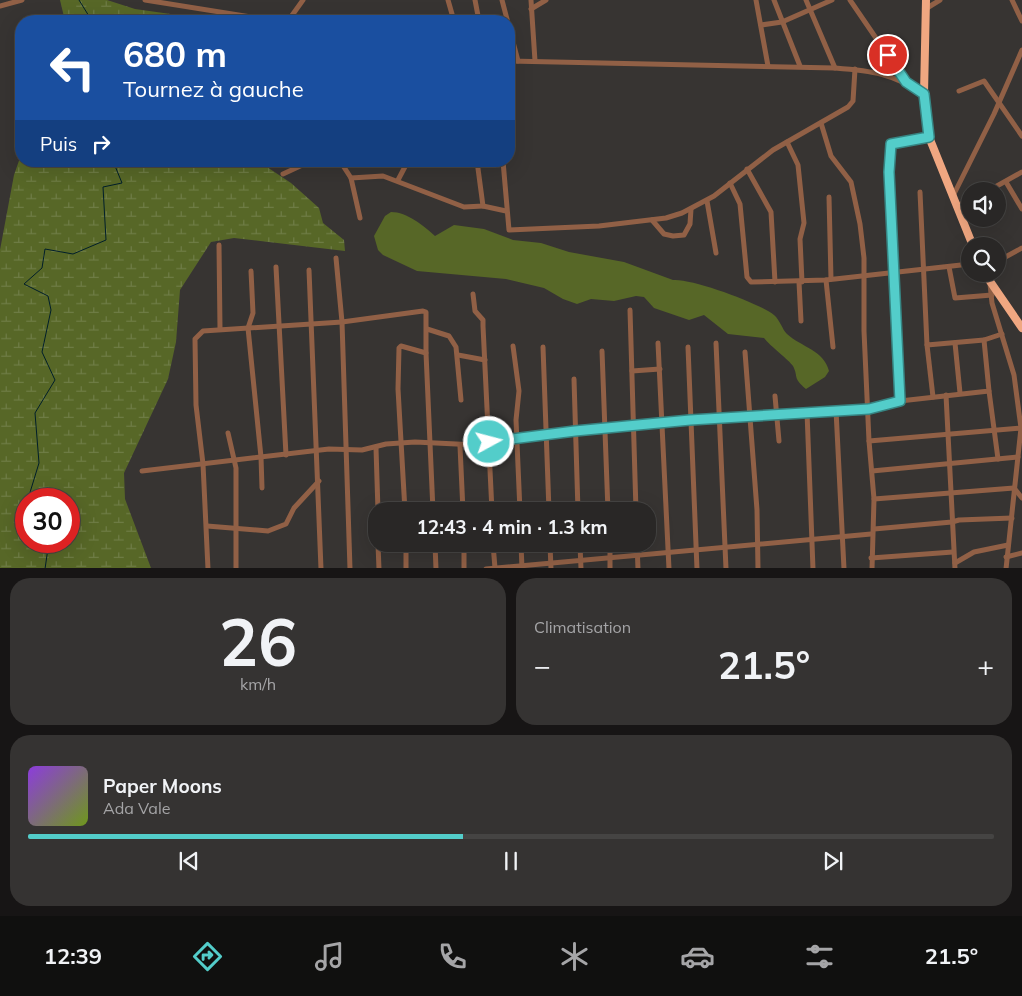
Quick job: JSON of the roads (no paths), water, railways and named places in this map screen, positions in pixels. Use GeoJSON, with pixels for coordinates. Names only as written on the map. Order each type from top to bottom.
{"type":"FeatureCollection","features":[{"type":"Feature","properties":{"kind":"highway"},"geometry":{"type":"LineString","coordinates":[[926,4],[924,94],[929,137],[969,237]]}},
{"type":"Feature","properties":{"kind":"highway"},"geometry":{"type":"LineString","coordinates":[[990,284],[1021,325]]}},
{"type":"Feature","properties":{"kind":"street"},"geometry":{"type":"LineString","coordinates":[[0,6],[22,0]]}},
{"type":"Feature","properties":{"kind":"street"},"geometry":{"type":"LineString","coordinates":[[145,0],[227,15]]}},
{"type":"Feature","properties":{"kind":"street"},"geometry":{"type":"LineString","coordinates":[[292,15],[303,0]]}},
{"type":"Feature","properties":{"kind":"street"},"geometry":{"type":"LineString","coordinates":[[448,0],[452,15]]}},
{"type":"Feature","properties":{"kind":"street"},"geometry":{"type":"LineString","coordinates":[[475,0],[478,15]]}},
{"type":"Feature","properties":{"kind":"street"},"geometry":{"type":"LineString","coordinates":[[502,0],[506,15]]}},
{"type":"Feature","properties":{"kind":"street"},"geometry":{"type":"LineString","coordinates":[[530,0],[535,61]]}},
{"type":"Feature","properties":{"kind":"street"},"geometry":{"type":"LineString","coordinates":[[532,9],[546,0]]}},
{"type":"Feature","properties":{"kind":"street"},"geometry":{"type":"LineString","coordinates":[[756,0],[768,66]]}},
{"type":"Feature","properties":{"kind":"street"},"geometry":{"type":"LineString","coordinates":[[774,0],[800,66]]}},
{"type":"Feature","properties":{"kind":"street"},"geometry":{"type":"LineString","coordinates":[[806,0],[835,68]]}},
{"type":"Feature","properties":{"kind":"street"},"geometry":{"type":"LineString","coordinates":[[761,25],[782,22],[832,0]]}},
{"type":"Feature","properties":{"kind":"street"},"geometry":{"type":"LineString","coordinates":[[850,0],[906,82]]}},
{"type":"Feature","properties":{"kind":"street"},"geometry":{"type":"LineString","coordinates":[[926,4],[940,0]]}},
{"type":"Feature","properties":{"kind":"street"},"geometry":{"type":"LineString","coordinates":[[1012,0],[1022,21]]}},
{"type":"Feature","properties":{"kind":"street"},"geometry":{"type":"LineString","coordinates":[[515,50],[518,61],[800,66],[855,70],[887,74],[906,82],[924,94]]}},
{"type":"Feature","properties":{"kind":"street"},"geometry":{"type":"LineString","coordinates":[[953,197],[1022,50]]}},
{"type":"Feature","properties":{"kind":"street"},"geometry":{"type":"LineString","coordinates":[[1018,61],[1022,68]]}},
{"type":"Feature","properties":{"kind":"street"},"geometry":{"type":"LineString","coordinates":[[503,167],[509,230],[586,228],[666,218],[707,201],[747,169],[787,142],[848,107],[853,101],[855,70]]}},
{"type":"Feature","properties":{"kind":"street"},"geometry":{"type":"LineString","coordinates":[[960,91],[984,81],[1022,136]]}},
{"type":"Feature","properties":{"kind":"street"},"geometry":{"type":"LineString","coordinates":[[821,123],[826,147],[849,178],[855,194],[860,224],[869,441],[874,499],[872,568]]}},
{"type":"Feature","properties":{"kind":"street"},"geometry":{"type":"LineString","coordinates":[[900,401],[889,172],[891,144],[929,137]]}},
{"type":"Feature","properties":{"kind":"street"},"geometry":{"type":"LineString","coordinates":[[787,142],[798,165],[800,204],[803,218],[800,240],[802,321]]}},
{"type":"Feature","properties":{"kind":"street"},"geometry":{"type":"LineString","coordinates":[[283,174],[298,167]]}},
{"type":"Feature","properties":{"kind":"street"},"geometry":{"type":"LineString","coordinates":[[344,167],[351,178],[360,218]]}},
{"type":"Feature","properties":{"kind":"street"},"geometry":{"type":"LineString","coordinates":[[398,180],[405,167]]}},
{"type":"Feature","properties":{"kind":"street"},"geometry":{"type":"LineString","coordinates":[[479,167],[483,206]]}},
{"type":"Feature","properties":{"kind":"street"},"geometry":{"type":"LineString","coordinates":[[747,169],[772,212],[775,282]]}},
{"type":"Feature","properties":{"kind":"street"},"geometry":{"type":"LineString","coordinates":[[1022,172],[1006,182],[1022,209]]}},
{"type":"Feature","properties":{"kind":"street"},"geometry":{"type":"LineString","coordinates":[[351,178],[383,176],[398,180],[464,207],[483,206],[506,211]]}},
{"type":"Feature","properties":{"kind":"street"},"geometry":{"type":"LineString","coordinates":[[730,183],[740,204],[747,277],[756,284],[829,280],[961,265]]}},
{"type":"Feature","properties":{"kind":"street"},"geometry":{"type":"LineString","coordinates":[[920,192],[927,345],[933,397]]}},
{"type":"Feature","properties":{"kind":"street"},"geometry":{"type":"LineString","coordinates":[[829,197],[829,280],[833,347]]}},
{"type":"Feature","properties":{"kind":"street"},"geometry":{"type":"LineString","coordinates":[[707,201],[716,253]]}},
{"type":"Feature","properties":{"kind":"street"},"geometry":{"type":"LineString","coordinates":[[956,206],[961,204]]}},
{"type":"Feature","properties":{"kind":"street"},"geometry":{"type":"LineString","coordinates":[[652,220],[664,234],[684,235],[688,229],[691,209]]}},
{"type":"Feature","properties":{"kind":"street"},"geometry":{"type":"LineString","coordinates":[[219,245],[220,330]]}},
{"type":"Feature","properties":{"kind":"street"},"geometry":{"type":"LineString","coordinates":[[1006,257],[1022,248]]}},
{"type":"Feature","properties":{"kind":"street"},"geometry":{"type":"LineString","coordinates":[[336,258],[342,322],[350,568]]}},
{"type":"Feature","properties":{"kind":"street"},"geometry":{"type":"LineString","coordinates":[[276,267],[281,326],[286,455]]}},
{"type":"Feature","properties":{"kind":"street"},"geometry":{"type":"LineString","coordinates":[[949,267],[955,298],[992,295]]}},
{"type":"Feature","properties":{"kind":"street"},"geometry":{"type":"LineString","coordinates":[[309,270],[316,451],[319,481],[321,568]]}},
{"type":"Feature","properties":{"kind":"street"},"geometry":{"type":"LineString","coordinates":[[250,271],[253,313],[248,328],[261,457],[262,488]]}},
{"type":"Feature","properties":{"kind":"street"},"geometry":{"type":"LineString","coordinates":[[990,284],[1014,375],[1021,428],[1018,457],[1019,469],[1014,488],[1006,568]]}},
{"type":"Feature","properties":{"kind":"street"},"geometry":{"type":"LineString","coordinates":[[473,294],[475,311],[483,320],[492,502]]}},
{"type":"Feature","properties":{"kind":"street"},"geometry":{"type":"LineString","coordinates":[[630,310],[636,502]]}},
{"type":"Feature","properties":{"kind":"street"},"geometry":{"type":"LineString","coordinates":[[208,568],[208,526],[196,405],[194,339],[203,330],[311,325],[423,311],[427,315],[426,353],[433,502]]}},
{"type":"Feature","properties":{"kind":"street"},"geometry":{"type":"LineString","coordinates":[[427,329],[449,336],[456,347],[461,400]]}},
{"type":"Feature","properties":{"kind":"street"},"geometry":{"type":"LineString","coordinates":[[927,345],[984,340],[1002,334]]}},
{"type":"Feature","properties":{"kind":"street"},"geometry":{"type":"LineString","coordinates":[[984,340],[998,459]]}},
{"type":"Feature","properties":{"kind":"street"},"geometry":{"type":"LineString","coordinates":[[658,343],[669,568]]}},
{"type":"Feature","properties":{"kind":"street"},"geometry":{"type":"LineString","coordinates":[[716,343],[726,568]]}},
{"type":"Feature","properties":{"kind":"street"},"geometry":{"type":"LineString","coordinates":[[955,343],[960,394]]}},
{"type":"Feature","properties":{"kind":"street"},"geometry":{"type":"LineString","coordinates":[[405,502],[403,443],[398,389],[399,348],[401,346],[426,353]]}},
{"type":"Feature","properties":{"kind":"street"},"geometry":{"type":"LineString","coordinates":[[513,346],[519,390],[517,438],[520,502]]}},
{"type":"Feature","properties":{"kind":"street"},"geometry":{"type":"LineString","coordinates":[[688,347],[697,568]]}},
{"type":"Feature","properties":{"kind":"street"},"geometry":{"type":"LineString","coordinates":[[544,348],[549,502]]}},
{"type":"Feature","properties":{"kind":"street"},"geometry":{"type":"LineString","coordinates":[[602,351],[608,502]]}},
{"type":"Feature","properties":{"kind":"street"},"geometry":{"type":"LineString","coordinates":[[745,352],[758,568]]}},
{"type":"Feature","properties":{"kind":"street"},"geometry":{"type":"LineString","coordinates":[[458,355],[485,360]]}},
{"type":"Feature","properties":{"kind":"street"},"geometry":{"type":"LineString","coordinates":[[632,371],[660,369]]}},
{"type":"Feature","properties":{"kind":"street"},"geometry":{"type":"LineString","coordinates":[[574,379],[578,502]]}},
{"type":"Feature","properties":{"kind":"street"},"geometry":{"type":"LineString","coordinates":[[142,471],[235,462],[316,451],[376,448],[403,443],[430,442],[460,446],[575,431],[690,420],[869,409],[900,401],[989,391]]}},
{"type":"Feature","properties":{"kind":"street"},"geometry":{"type":"LineString","coordinates":[[946,395],[955,566],[974,552],[1008,545]]}},
{"type":"Feature","properties":{"kind":"street"},"geometry":{"type":"LineString","coordinates":[[775,396],[779,441]]}},
{"type":"Feature","properties":{"kind":"street"},"geometry":{"type":"LineString","coordinates":[[836,410],[837,476],[844,568]]}},
{"type":"Feature","properties":{"kind":"street"},"geometry":{"type":"LineString","coordinates":[[807,412],[813,568]]}},
{"type":"Feature","properties":{"kind":"street"},"geometry":{"type":"LineString","coordinates":[[869,441],[1021,428]]}},
{"type":"Feature","properties":{"kind":"street"},"geometry":{"type":"LineString","coordinates":[[228,433],[235,462],[236,568]]}},
{"type":"Feature","properties":{"kind":"street"},"geometry":{"type":"LineString","coordinates":[[460,446],[463,502]]}},
{"type":"Feature","properties":{"kind":"street"},"geometry":{"type":"LineString","coordinates":[[376,448],[378,502]]}},
{"type":"Feature","properties":{"kind":"street"},"geometry":{"type":"LineString","coordinates":[[872,471],[1018,457]]}},
{"type":"Feature","properties":{"kind":"street"},"geometry":{"type":"LineString","coordinates":[[208,526],[268,531],[286,524],[294,508],[319,481]]}},
{"type":"Feature","properties":{"kind":"street"},"geometry":{"type":"LineString","coordinates":[[874,499],[1014,488]]}},
{"type":"Feature","properties":{"kind":"street"},"geometry":{"type":"LineString","coordinates":[[1014,488],[1022,498]]}},
{"type":"Feature","properties":{"kind":"street"},"geometry":{"type":"LineString","coordinates":[[486,568],[551,566],[637,555],[842,538],[960,520],[1012,518]]}},
{"type":"Feature","properties":{"kind":"street"},"geometry":{"type":"LineString","coordinates":[[378,552],[378,568]]}},
{"type":"Feature","properties":{"kind":"street"},"geometry":{"type":"LineString","coordinates":[[406,552],[406,568]]}},
{"type":"Feature","properties":{"kind":"street"},"geometry":{"type":"LineString","coordinates":[[435,552],[436,568]]}},
{"type":"Feature","properties":{"kind":"street"},"geometry":{"type":"LineString","coordinates":[[464,552],[464,568]]}},
{"type":"Feature","properties":{"kind":"street"},"geometry":{"type":"LineString","coordinates":[[493,552],[494,568]]}},
{"type":"Feature","properties":{"kind":"street"},"geometry":{"type":"LineString","coordinates":[[521,552],[522,567]]}},
{"type":"Feature","properties":{"kind":"street"},"geometry":{"type":"LineString","coordinates":[[550,552],[551,566]]}},
{"type":"Feature","properties":{"kind":"street"},"geometry":{"type":"LineString","coordinates":[[580,552],[581,568]]}},
{"type":"Feature","properties":{"kind":"street"},"geometry":{"type":"LineString","coordinates":[[610,552],[610,568]]}},
{"type":"Feature","properties":{"kind":"street"},"geometry":{"type":"LineString","coordinates":[[871,558],[953,552]]}},
{"type":"Feature","properties":{"kind":"street"},"geometry":{"type":"LineString","coordinates":[[1006,557],[1022,553]]}},
{"type":"Feature","properties":{"kind":"street"},"geometry":{"type":"LineString","coordinates":[[637,555],[638,568]]}},
{"type":"Feature","properties":{"kind":"waterway"},"geometry":{"type":"LineString","coordinates":[[79,0],[88,15]]}},
{"type":"Feature","properties":{"kind":"waterway"},"geometry":{"type":"LineString","coordinates":[[31,488],[39,463],[35,413],[55,380],[42,352],[51,310],[48,296],[24,284],[42,268],[45,249],[73,254],[106,240],[103,187],[122,183],[115,167]]}},
{"type":"Feature","properties":{"kind":"waterway"},"geometry":{"type":"LineString","coordinates":[[45,568],[47,553]]}}]}
